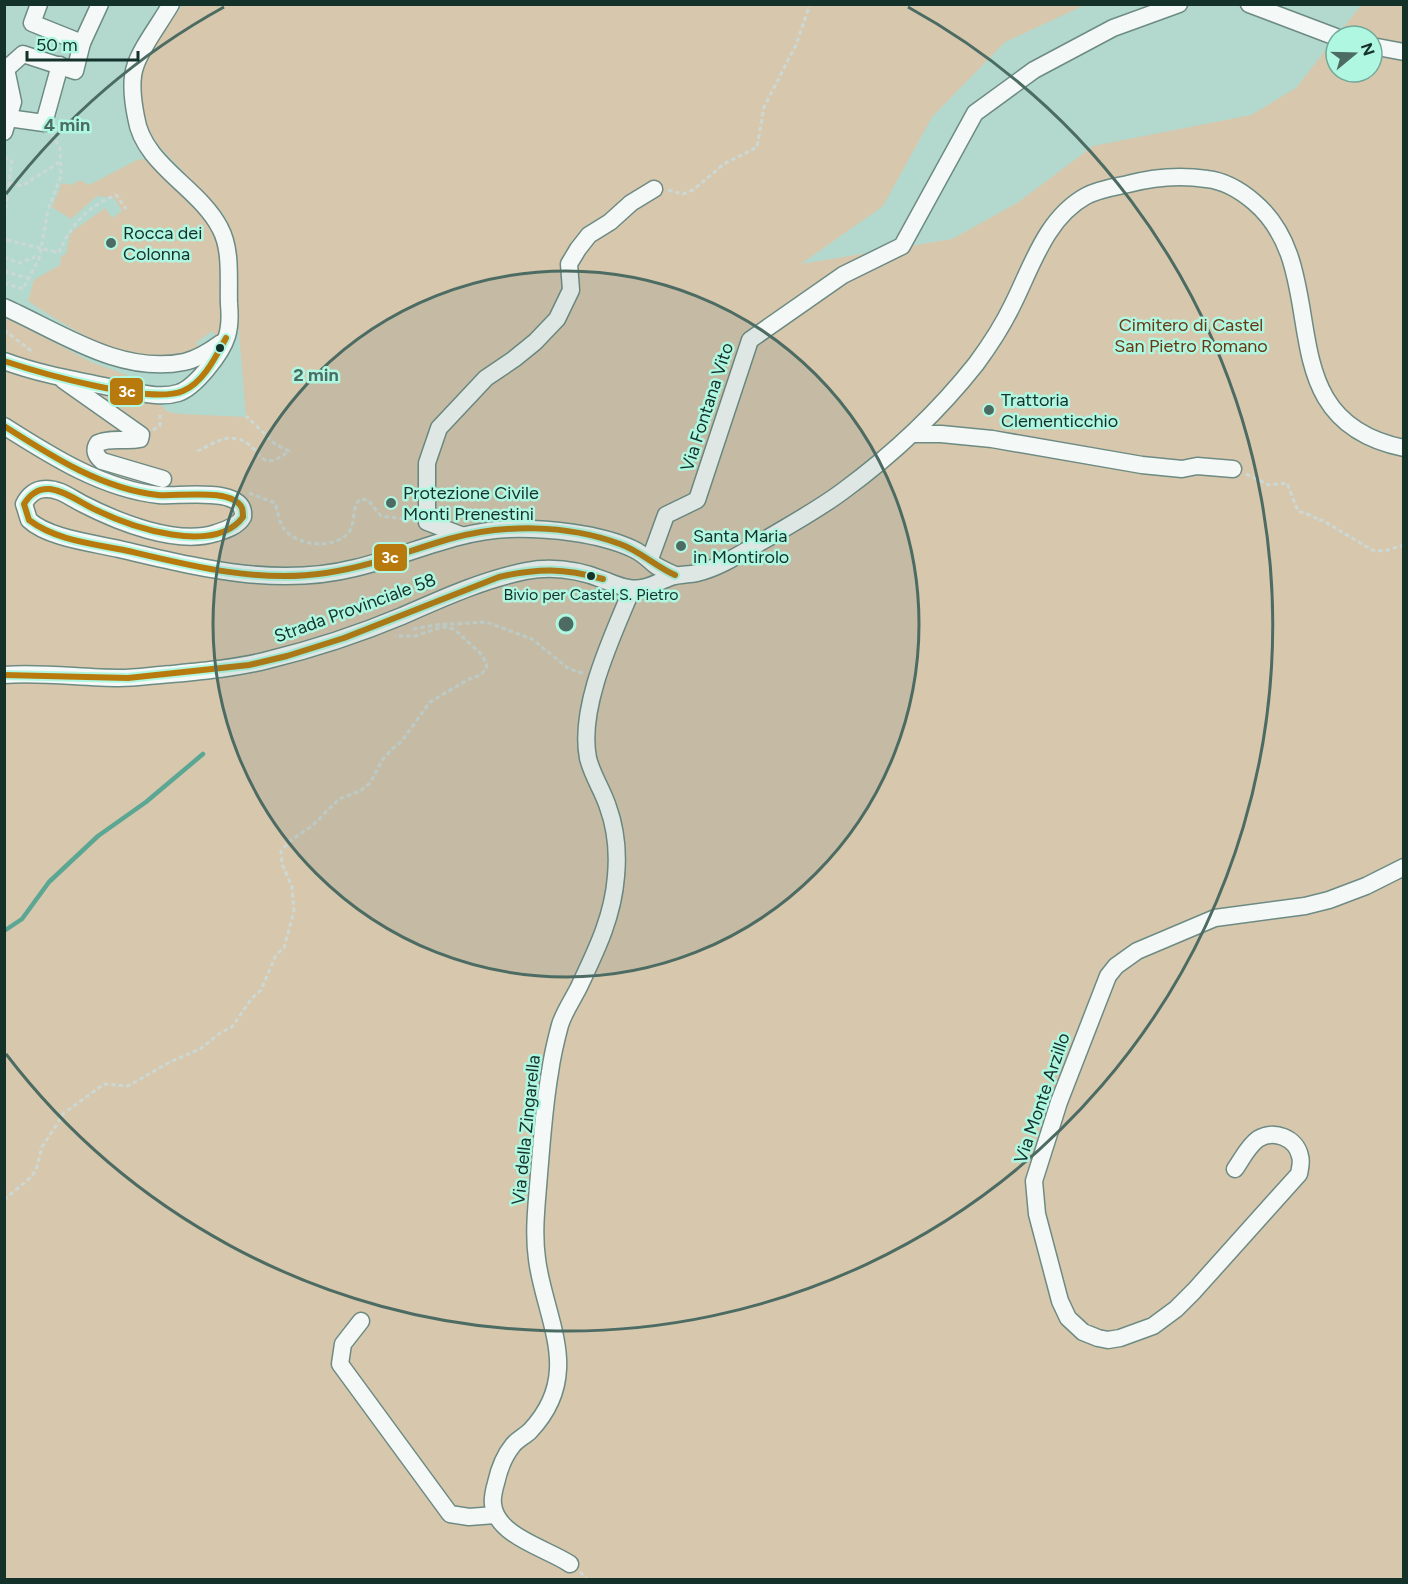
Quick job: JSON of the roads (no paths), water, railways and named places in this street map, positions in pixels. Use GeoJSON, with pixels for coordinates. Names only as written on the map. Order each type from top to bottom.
{"type":"FeatureCollection","features":[{"type":"Feature","properties":{"kind":"street"},"geometry":{"type":"LineString","coordinates":[[39,4],[32,23],[82,43]]}},
{"type":"Feature","properties":{"kind":"street"},"geometry":{"type":"LineString","coordinates":[[60,65],[44,123],[9,117],[5,70],[23,54],[60,65],[75,71],[82,43],[100,4]]}},
{"type":"Feature","properties":{"kind":"street"},"geometry":{"type":"LineString","coordinates":[[4,361],[60,378],[156,395],[178,393],[184,391],[201,375],[226,339],[230,311],[228,266],[226,246],[221,230],[211,215],[147,146],[136,117],[134,69],[171,4]]}},
{"type":"Feature","properties":{"kind":"street","name":"Via Fontana Vito"},"geometry":{"type":"LineString","coordinates":[[650,560],[666,515],[697,500],[750,340],[843,275],[902,246],[975,113],[1034,70],[1113,28],[1179,4]]}},
{"type":"Feature","properties":{"kind":"street"},"geometry":{"type":"LineString","coordinates":[[1249,4],[1324,32]]}},
{"type":"Feature","properties":{"kind":"street"},"geometry":{"type":"LineString","coordinates":[[1384,48],[1404,52]]}},
{"type":"Feature","properties":{"kind":"street"},"geometry":{"type":"LineString","coordinates":[[632,589],[648,587],[675,575],[696,573],[716,565],[794,522],[838,495],[871,470],[892,450],[914,434],[976,364],[996,335],[1049,231],[1065,212],[1081,199],[1108,189],[1165,177],[1206,178],[1218,181],[1237,189],[1257,204],[1272,220],[1284,241],[1296,276],[1308,356],[1322,392],[1341,417],[1355,429],[1372,439],[1404,448]]}},
{"type":"Feature","properties":{"kind":"street"},"geometry":{"type":"LineString","coordinates":[[461,535],[427,522],[427,463],[439,428],[486,378],[521,354],[557,319],[571,290],[569,264],[589,235],[610,222],[631,203],[654,189]]}},
{"type":"Feature","properties":{"kind":"street"},"geometry":{"type":"LineString","coordinates":[[4,307],[99,352],[131,363],[185,362],[208,352],[226,339]]}},
{"type":"Feature","properties":{"kind":"street"},"geometry":{"type":"LineString","coordinates":[[60,378],[141,435],[140,439],[111,438],[98,443],[95,447],[96,456],[102,461],[163,479]]}},
{"type":"Feature","properties":{"kind":"street"},"geometry":{"type":"LineString","coordinates":[[4,426],[57,460],[110,482],[161,495],[227,496],[238,501],[244,512],[241,521],[223,531],[184,537],[140,527],[96,510],[55,490],[41,489],[24,504],[26,516],[37,527],[59,535],[185,564],[239,574],[316,576],[355,568],[461,535],[502,529],[553,531],[616,542],[639,552],[655,565],[675,575]]}},
{"type":"Feature","properties":{"kind":"street"},"geometry":{"type":"LineString","coordinates":[[914,434],[992,439],[1142,465],[1182,469],[1197,466],[1233,469]]}},
{"type":"Feature","properties":{"kind":"street","name":"Strada Provinciale 58"},"geometry":{"type":"LineString","coordinates":[[4,675],[34,673],[123,678],[248,665],[386,622],[474,585],[533,570],[552,568],[568,570],[632,589]]}},
{"type":"Feature","properties":{"kind":"street","name":"Via della Zingarella"},"geometry":{"type":"LineString","coordinates":[[495,1515],[492,1501],[500,1465],[514,1444],[543,1416],[553,1395],[558,1376],[559,1360],[541,1287],[537,1256],[536,1227],[544,1110],[561,1024],[600,944],[611,913],[616,875],[615,835],[609,808],[588,758],[587,741],[590,705],[597,677],[632,589]]}},
{"type":"Feature","properties":{"kind":"street","name":"Via Monte Arzillo"},"geometry":{"type":"LineString","coordinates":[[1235,1169],[1251,1144],[1271,1134],[1289,1139],[1298,1149],[1302,1159],[1299,1174],[1194,1291],[1176,1309],[1153,1326],[1108,1340],[1083,1332],[1068,1318],[1060,1301],[1037,1214],[1034,1180],[1059,1102],[1108,976],[1116,966],[1137,951],[1215,918],[1305,906],[1329,900],[1366,886],[1404,867]]}},
{"type":"Feature","properties":{"kind":"street"},"geometry":{"type":"LineString","coordinates":[[361,1322],[343,1344],[340,1364],[450,1514],[469,1517],[495,1515],[513,1535],[570,1564]]}},
{"type":"Feature","properties":{"kind":"waterway"},"geometry":{"type":"LineString","coordinates":[[4,931],[22,919],[49,882],[98,836],[146,802],[203,754]]}},
{"type":"Feature","properties":{"kind":"place","name":"Rocca dei Colonna"},"geometry":{"type":"Point","coordinates":[111,243]}},
{"type":"Feature","properties":{"kind":"place","name":"Trattoria Clementicchio"},"geometry":{"type":"Point","coordinates":[989,410]}},
{"type":"Feature","properties":{"kind":"place","name":"Protezione Civile Monti Prenestini"},"geometry":{"type":"Point","coordinates":[391,503]}},
{"type":"Feature","properties":{"kind":"place","name":"Santa Maria in Montirolo"},"geometry":{"type":"Point","coordinates":[681,546]}},
{"type":"Feature","properties":{"kind":"place","name":"Bivio per Castel S. Pietro"},"geometry":{"type":"Point","coordinates":[591,576]}},
{"type":"Feature","properties":{"kind":"park label","name":"Cimitero di Castel San Pietro Romano"},"geometry":{"type":"Point","coordinates":[1191,335]}}]}
